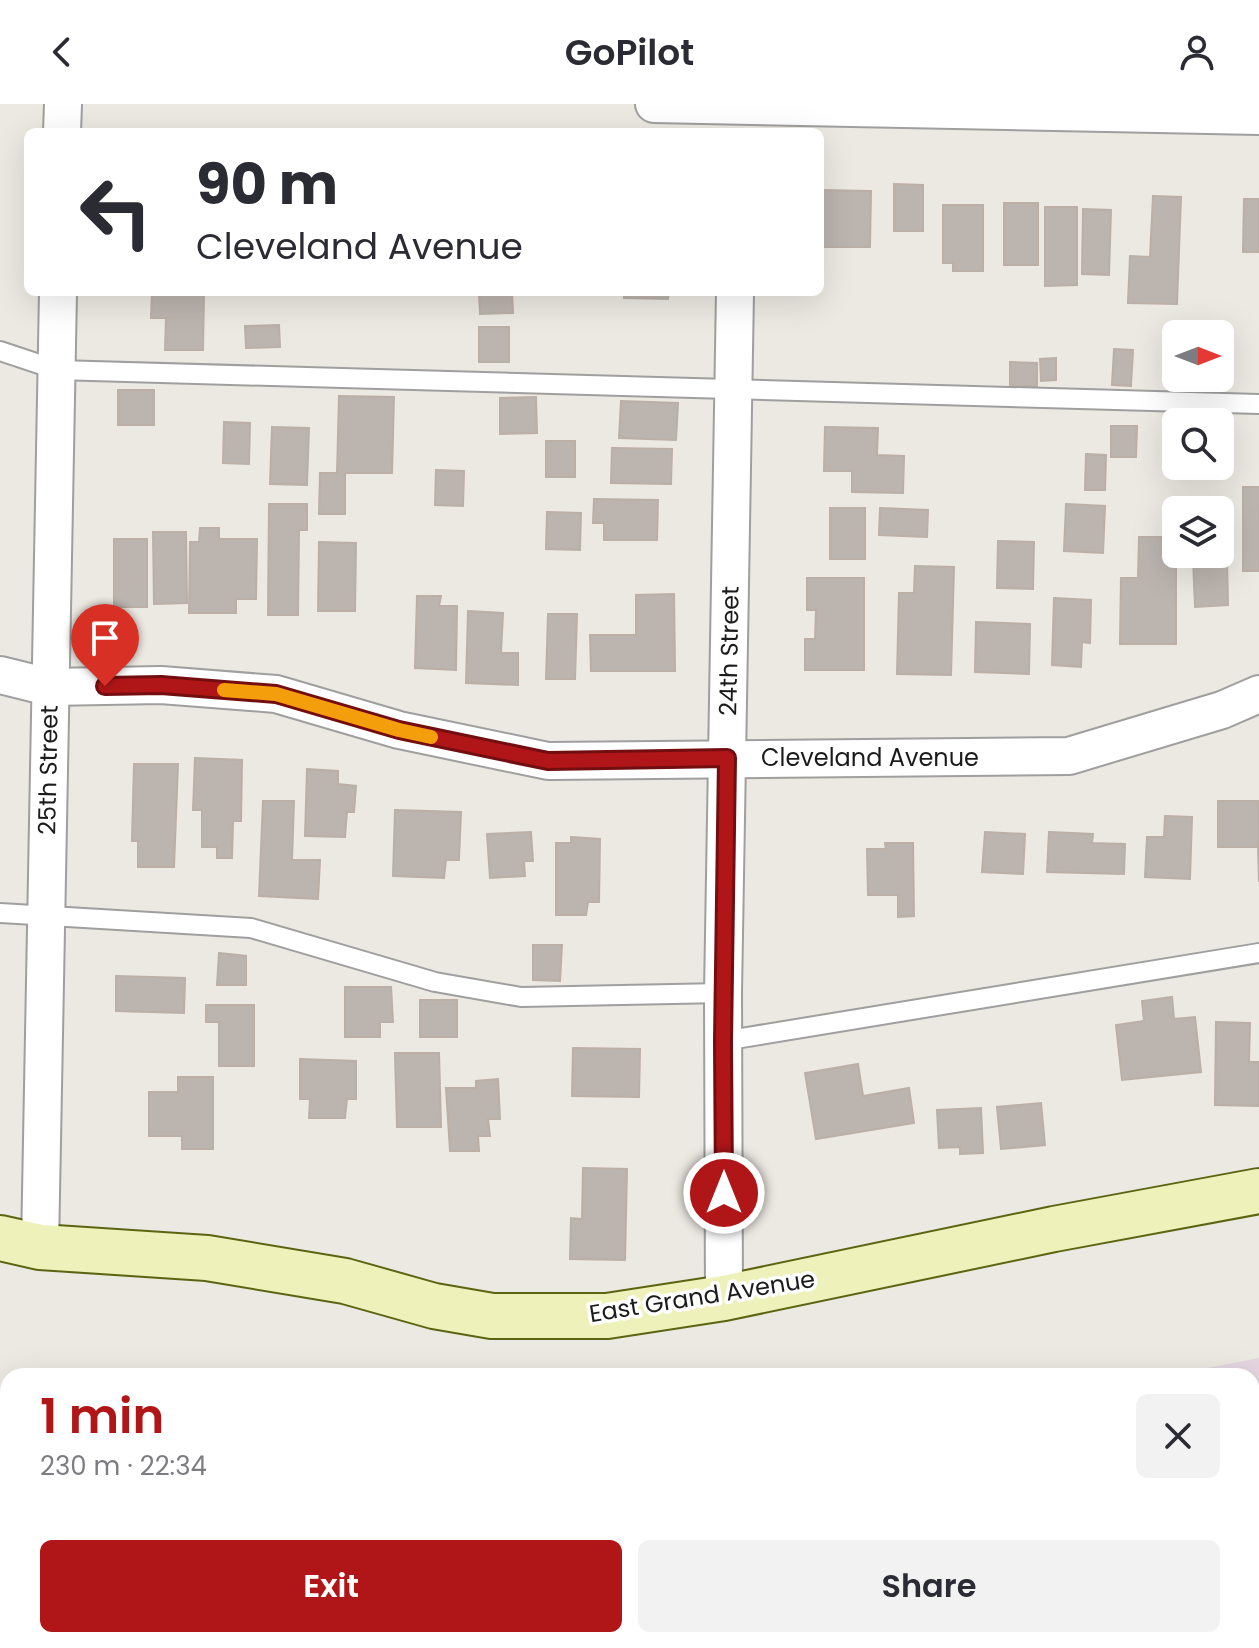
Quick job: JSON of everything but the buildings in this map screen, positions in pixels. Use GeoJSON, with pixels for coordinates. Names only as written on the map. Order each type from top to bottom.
{"type":"FeatureCollection","features":[{"type":"Feature","properties":{"kind":"main road","name":"East Grand Avenue"},"geometry":{"type":"LineString","coordinates":[[20,1243],[207,1258],[345,1281],[434,1306],[492,1316],[607,1316],[724,1298],[1054,1229],[1259,1191]]}},
{"type":"Feature","properties":{"kind":"street"},"geometry":{"type":"LineString","coordinates":[[62,128],[63,104]]}},
{"type":"Feature","properties":{"kind":"street"},"geometry":{"type":"LineString","coordinates":[[654,104],[738,119],[1259,116]]}},
{"type":"Feature","properties":{"kind":"street","name":"25th Street"},"geometry":{"type":"LineString","coordinates":[[20,1243],[45,915],[58,296]]}},
{"type":"Feature","properties":{"kind":"street","name":"24th Street"},"geometry":{"type":"LineString","coordinates":[[724,1298],[723,993],[735,296]]}},
{"type":"Feature","properties":{"kind":"street","name":"Cleveland Avenue"},"geometry":{"type":"LineString","coordinates":[[0,675],[49,687],[161,685],[276,694],[399,730],[548,761],[1069,756],[1222,710],[1259,694]]}},
{"type":"Feature","properties":{"kind":"lane"},"geometry":{"type":"LineString","coordinates":[[0,351],[57,370],[1259,404]]}},
{"type":"Feature","properties":{"kind":"lane"},"geometry":{"type":"LineString","coordinates":[[0,913],[251,928],[435,982],[521,997],[723,993]]}},
{"type":"Feature","properties":{"kind":"lane"},"geometry":{"type":"LineString","coordinates":[[723,1041],[1259,953]]}},
{"type":"Feature","properties":{"kind":"shaded area"},"geometry":{"type":"Polygon","coordinates":[[[1259,1358],[1259,1368],[1208,1368],[1259,1358]]]}},
{"type":"Feature","properties":{"kind":"slow traffic"},"geometry":{"type":"LineString","coordinates":[[224,690],[276,694],[431,737]]}},
{"type":"Feature","properties":{"kind":"route"},"geometry":{"type":"LineString","coordinates":[[105,686],[161,685],[276,694],[399,730],[548,761],[727,758],[724,1193]]}}]}
